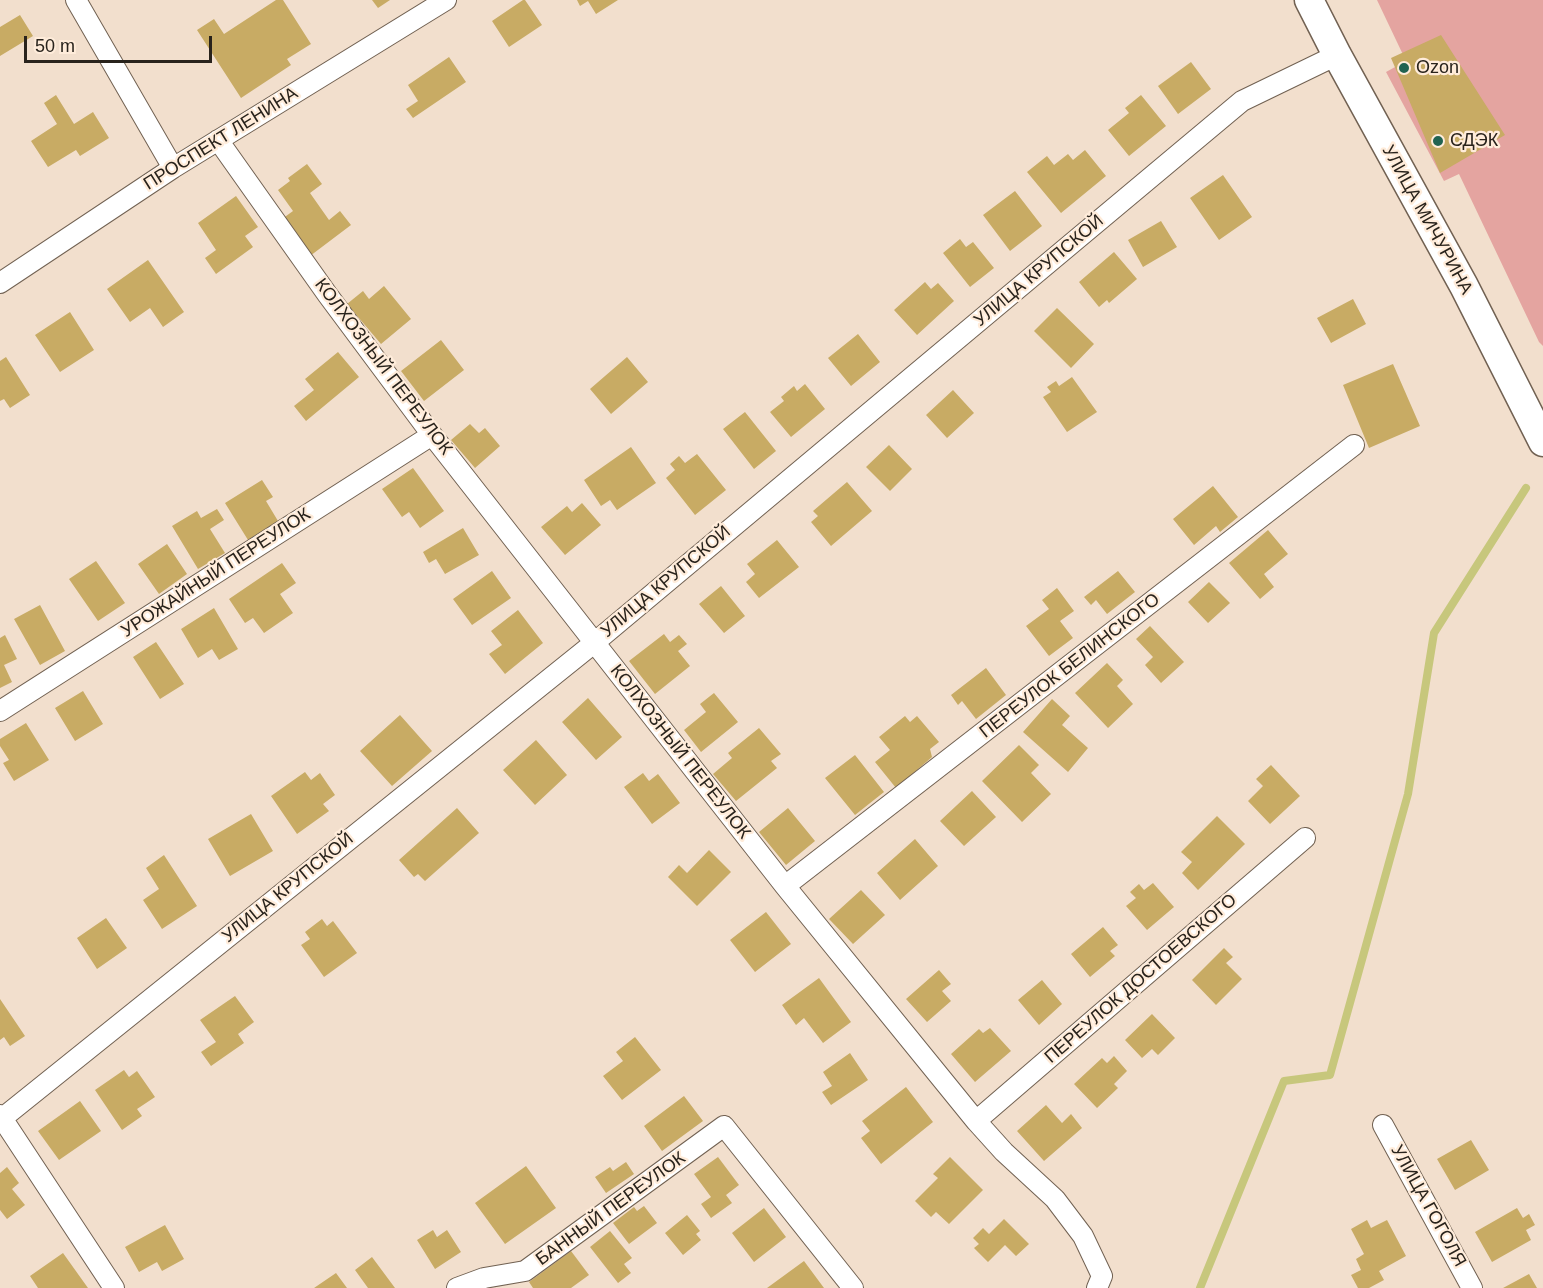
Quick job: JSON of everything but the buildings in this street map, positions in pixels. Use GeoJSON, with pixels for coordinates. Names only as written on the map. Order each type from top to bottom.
{"type":"FeatureCollection","features":[{"type":"Feature","properties":{"kind":"street"},"geometry":{"type":"LineString","coordinates":[[76,0],[173,168]]}},
{"type":"Feature","properties":{"kind":"street","name":"ПРОСПЕКТ ЛЕНИНА"},"geometry":{"type":"LineString","coordinates":[[0,283],[173,168],[446,0]]}},
{"type":"Feature","properties":{"kind":"street","name":"УЛИЦА МИЧУРИНА"},"geometry":{"type":"LineString","coordinates":[[1309,0],[1464,286],[1543,442]]}},
{"type":"Feature","properties":{"kind":"street","name":"УЛИЦА КРУПСКОЙ"},"geometry":{"type":"LineString","coordinates":[[1,1118],[594,643],[1242,100],[1337,55]]}},
{"type":"Feature","properties":{"kind":"street","name":"КОЛХОЗНЫЙ ПЕРЕУЛОК"},"geometry":{"type":"LineString","coordinates":[[218,140],[327,294],[432,435],[785,886],[976,1121],[1004,1152],[1055,1199],[1083,1236],[1102,1276],[1097,1288]]}},
{"type":"Feature","properties":{"kind":"street","name":"УРОЖАЙНЫЙ ПЕРЕУЛОК"},"geometry":{"type":"LineString","coordinates":[[0,711],[432,435]]}},
{"type":"Feature","properties":{"kind":"street","name":"ПЕРЕУЛОК БЕЛИНСКОГО"},"geometry":{"type":"LineString","coordinates":[[785,886],[1354,445]]}},
{"type":"Feature","properties":{"kind":"street","name":"ПЕРЕУЛОК ДОСТОЕВСКОГО"},"geometry":{"type":"LineString","coordinates":[[976,1121],[1305,838]]}},
{"type":"Feature","properties":{"kind":"street"},"geometry":{"type":"LineString","coordinates":[[1,1118],[114,1288]]}},
{"type":"Feature","properties":{"kind":"street","name":"УЛИЦА ГОГОЛЯ"},"geometry":{"type":"LineString","coordinates":[[1383,1125],[1472,1288]]}},
{"type":"Feature","properties":{"kind":"street","name":"БАННЫЙ ПЕРЕУЛОК"},"geometry":{"type":"LineString","coordinates":[[457,1288],[484,1278],[525,1271],[724,1126],[853,1288]]}},
{"type":"Feature","properties":{"kind":"shaded area"},"geometry":{"type":"Polygon","coordinates":[[[1377,0],[1543,0],[1543,346],[1539,342],[1459,174],[1444,181],[1386,72],[1406,61],[1377,0]]]}},
{"type":"Feature","properties":{"kind":"waterway"},"geometry":{"type":"LineString","coordinates":[[1200,1288],[1284,1081],[1330,1075],[1408,794],[1434,633],[1526,488]]}},
{"type":"Feature","properties":{"kind":"place","name":"Ozon"},"geometry":{"type":"Point","coordinates":[1404,68]}},
{"type":"Feature","properties":{"kind":"place","name":"СДЭК"},"geometry":{"type":"Point","coordinates":[1438,141]}}]}
